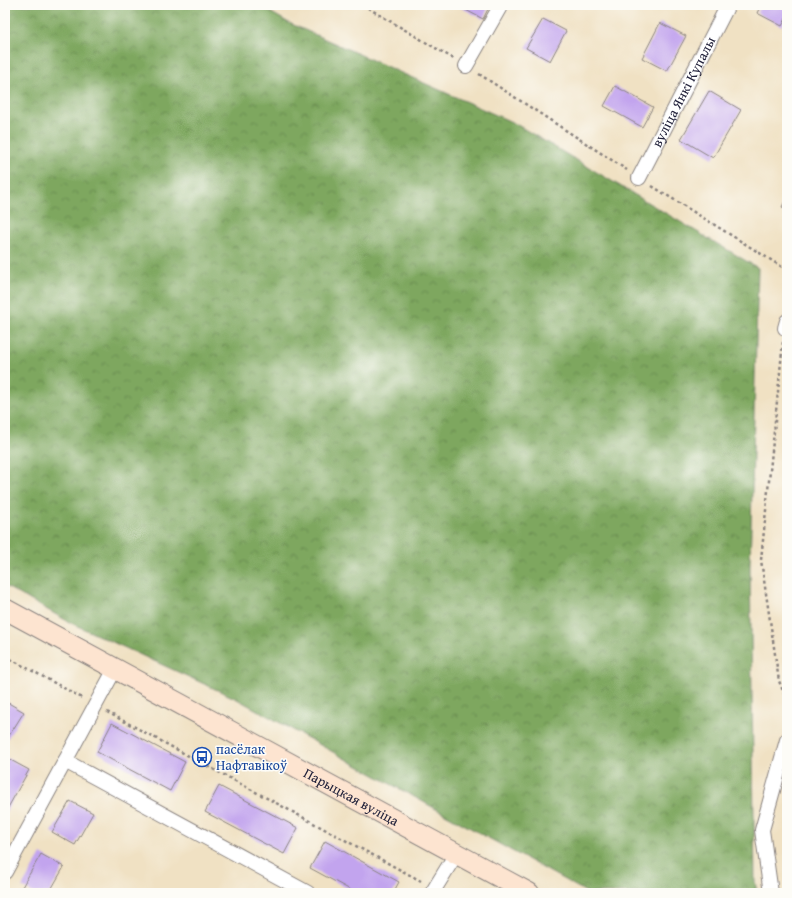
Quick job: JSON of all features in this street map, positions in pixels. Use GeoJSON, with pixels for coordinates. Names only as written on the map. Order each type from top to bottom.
{"type":"FeatureCollection","features":[{"type":"Feature","properties":{"kind":"main road","name":"Парыцкая вуліца"},"geometry":{"type":"LineString","coordinates":[[5,609],[529,893]]}},
{"type":"Feature","properties":{"kind":"street"},"geometry":{"type":"LineString","coordinates":[[466,66],[500,5]]}},
{"type":"Feature","properties":{"kind":"street","name":"вуліца Янкі Купалы"},"geometry":{"type":"LineString","coordinates":[[639,178],[728,5]]}},
{"type":"Feature","properties":{"kind":"street"},"geometry":{"type":"LineString","coordinates":[[5,872],[115,669]]}},
{"type":"Feature","properties":{"kind":"street"},"geometry":{"type":"LineString","coordinates":[[771,893],[762,830],[787,740]]}},
{"type":"Feature","properties":{"kind":"street"},"geometry":{"type":"LineString","coordinates":[[65,761],[308,893]]}},
{"type":"Feature","properties":{"kind":"street"},"geometry":{"type":"LineString","coordinates":[[433,891],[456,854]]}},
{"type":"Feature","properties":{"kind":"path"},"geometry":{"type":"LineString","coordinates":[[364,5],[466,66],[639,178],[787,270]]}},
{"type":"Feature","properties":{"kind":"path"},"geometry":{"type":"LineString","coordinates":[[786,324],[761,560],[779,681],[787,701]]}},
{"type":"Feature","properties":{"kind":"path"},"geometry":{"type":"LineString","coordinates":[[5,656],[433,891]]}},
{"type":"Feature","properties":{"kind":"green space"},"geometry":{"type":"Polygon","coordinates":[[[5,5],[258,5],[289,23],[514,123],[758,268],[750,566],[755,881],[757,893],[588,893],[237,699],[71,623],[5,586],[5,5]]]}},
{"type":"Feature","properties":{"kind":"building"},"geometry":{"type":"Polygon","coordinates":[[[456,5],[490,5],[483,19],[456,5]]]}},
{"type":"Feature","properties":{"kind":"building"},"geometry":{"type":"Polygon","coordinates":[[[761,5],[787,5],[787,17],[782,26],[757,13],[761,5]]]}},
{"type":"Feature","properties":{"kind":"building"},"geometry":{"type":"Polygon","coordinates":[[[543,19],[566,31],[550,61],[526,48],[543,19]]]}},
{"type":"Feature","properties":{"kind":"building"},"geometry":{"type":"Polygon","coordinates":[[[660,23],[686,36],[667,71],[642,58],[660,23]]]}},
{"type":"Feature","properties":{"kind":"building"},"geometry":{"type":"Polygon","coordinates":[[[615,86],[653,107],[642,127],[604,106],[615,86]]]}},
{"type":"Feature","properties":{"kind":"building"},"geometry":{"type":"Polygon","coordinates":[[[709,91],[741,110],[713,158],[681,139],[709,91]]]}},
{"type":"Feature","properties":{"kind":"building"},"geometry":{"type":"Polygon","coordinates":[[[787,197],[787,210],[782,207],[787,197]]]}},
{"type":"Feature","properties":{"kind":"building"},"geometry":{"type":"Polygon","coordinates":[[[5,701],[24,712],[7,739],[5,738],[5,701]]]}},
{"type":"Feature","properties":{"kind":"building"},"geometry":{"type":"Polygon","coordinates":[[[112,723],[185,762],[170,791],[97,752],[112,723]]]}},
{"type":"Feature","properties":{"kind":"building"},"geometry":{"type":"Polygon","coordinates":[[[5,757],[29,770],[5,813],[5,757]]]}},
{"type":"Feature","properties":{"kind":"building"},"geometry":{"type":"Polygon","coordinates":[[[219,786],[298,828],[284,854],[205,812],[219,786]]]}},
{"type":"Feature","properties":{"kind":"building"},"geometry":{"type":"Polygon","coordinates":[[[70,801],[93,813],[75,845],[52,832],[70,801]]]}},
{"type":"Feature","properties":{"kind":"building"},"geometry":{"type":"Polygon","coordinates":[[[325,841],[399,882],[393,893],[356,893],[310,868],[325,841]]]}},
{"type":"Feature","properties":{"kind":"building"},"geometry":{"type":"Polygon","coordinates":[[[41,854],[64,867],[49,893],[33,893],[22,887],[41,854]]]}},
{"type":"Feature","properties":{"kind":"place","name":"пасёлак Нафтавікоў"},"geometry":{"type":"Point","coordinates":[202,757]}}]}
